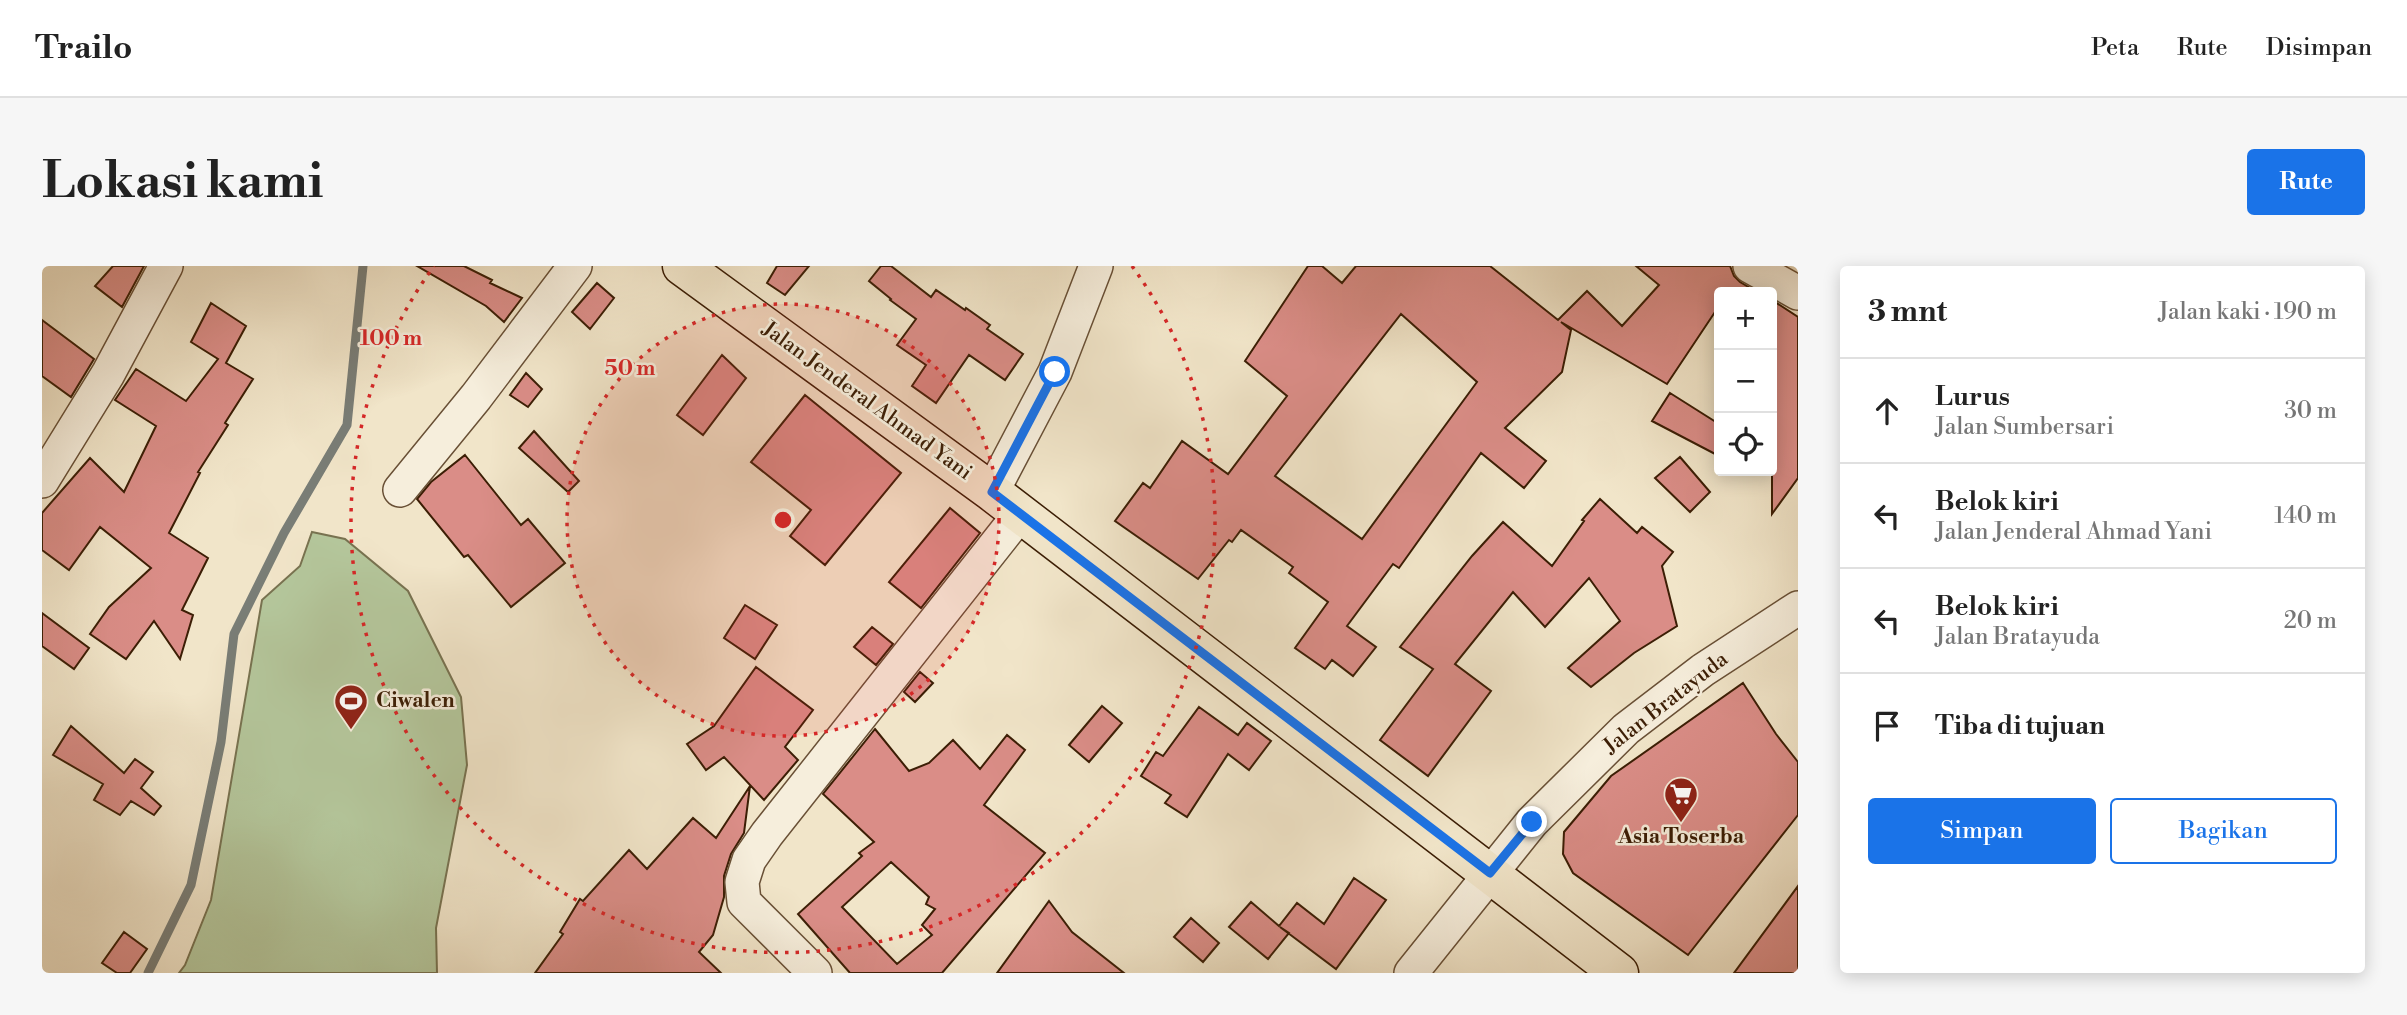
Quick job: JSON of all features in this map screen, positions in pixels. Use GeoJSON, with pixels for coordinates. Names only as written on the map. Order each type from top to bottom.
{"type":"FeatureCollection","features":[{"type":"Feature","properties":{"kind":"main road","name":"Jalan Jenderal Ahmad Yani"},"geometry":{"type":"LineString","coordinates":[[682,266],[1006,503],[1619,973]]}},
{"type":"Feature","properties":{"kind":"street"},"geometry":{"type":"LineString","coordinates":[[42,481],[108,374],[166,266]]}},
{"type":"Feature","properties":{"kind":"street"},"geometry":{"type":"LineString","coordinates":[[400,490],[476,397],[575,266]]}},
{"type":"Feature","properties":{"kind":"street"},"geometry":{"type":"LineString","coordinates":[[815,973],[744,902],[742,882],[749,860],[1006,503],[1096,266]]}},
{"type":"Feature","properties":{"kind":"street"},"geometry":{"type":"LineString","coordinates":[[1750,266],[1798,293]]}},
{"type":"Feature","properties":{"kind":"street","name":"Jalan Bratayuda"},"geometry":{"type":"LineString","coordinates":[[1411,973],[1532,822],[1626,729],[1703,670],[1798,608]]}},
{"type":"Feature","properties":{"kind":"green space","name":"Ciwalen"},"geometry":{"type":"Polygon","coordinates":[[[312,532],[345,539],[408,591],[461,697],[467,765],[436,928],[437,973],[179,973],[185,965],[211,900],[262,600],[300,566],[312,532]]]}},
{"type":"Feature","properties":{"kind":"building"},"geometry":{"type":"Polygon","coordinates":[[[113,266],[144,266],[122,307],[95,286],[113,266]]]}},
{"type":"Feature","properties":{"kind":"building"},"geometry":{"type":"Polygon","coordinates":[[[417,266],[464,266],[492,280],[490,283],[522,298],[504,322],[486,306],[417,266]]]}},
{"type":"Feature","properties":{"kind":"building"},"geometry":{"type":"Polygon","coordinates":[[[777,266],[809,266],[785,295],[767,283],[777,266]]]}},
{"type":"Feature","properties":{"kind":"building"},"geometry":{"type":"Polygon","coordinates":[[[881,266],[891,266],[931,297],[936,290],[965,310],[966,308],[990,325],[987,329],[1023,354],[1005,380],[969,355],[936,403],[912,386],[926,365],[897,345],[916,319],[869,281],[881,266]]]}},
{"type":"Feature","properties":{"kind":"building"},"geometry":{"type":"Polygon","coordinates":[[[1308,266],[1322,266],[1342,283],[1356,266],[1490,266],[1558,320],[1587,291],[1622,326],[1659,285],[1636,266],[1730,266],[1734,276],[1748,287],[1714,287],[1714,314],[1667,384],[1561,322],[1571,330],[1562,372],[1505,428],[1546,461],[1524,488],[1481,453],[1399,568],[1393,564],[1347,626],[1376,647],[1353,676],[1332,660],[1325,669],[1295,648],[1328,602],[1289,573],[1293,567],[1241,530],[1232,542],[1229,540],[1198,579],[1115,521],[1143,483],[1150,488],[1182,441],[1228,474],[1287,396],[1245,361],[1308,266]],[[1401,314],[1275,476],[1362,539],[1477,382],[1401,314]]]}},
{"type":"Feature","properties":{"kind":"building"},"geometry":{"type":"Polygon","coordinates":[[[597,283],[614,298],[590,329],[572,312],[597,283]]]}},
{"type":"Feature","properties":{"kind":"building"},"geometry":{"type":"Polygon","coordinates":[[[211,303],[246,326],[226,363],[253,379],[198,472],[200,473],[169,533],[208,558],[182,610],[193,615],[180,659],[154,621],[126,659],[90,634],[109,607],[151,568],[100,527],[69,570],[42,550],[42,513],[90,458],[124,492],[156,426],[115,400],[136,369],[186,401],[218,359],[191,342],[211,303]]]}},
{"type":"Feature","properties":{"kind":"building"},"geometry":{"type":"Polygon","coordinates":[[[1777,303],[1798,317],[1798,478],[1772,514],[1772,476],[1777,476],[1777,303]]]}},
{"type":"Feature","properties":{"kind":"building"},"geometry":{"type":"Polygon","coordinates":[[[42,320],[94,359],[71,397],[42,376],[42,320]]]}},
{"type":"Feature","properties":{"kind":"building"},"geometry":{"type":"Polygon","coordinates":[[[722,355],[746,378],[703,435],[677,415],[722,355]]]}},
{"type":"Feature","properties":{"kind":"building"},"geometry":{"type":"Polygon","coordinates":[[[526,373],[542,389],[528,407],[510,395],[526,373]]]}},
{"type":"Feature","properties":{"kind":"building"},"geometry":{"type":"Polygon","coordinates":[[[1670,393],[1714,421],[1714,453],[1652,421],[1670,393]]]}},
{"type":"Feature","properties":{"kind":"building"},"geometry":{"type":"Polygon","coordinates":[[[805,395],[901,473],[825,565],[790,536],[811,510],[751,462],[805,395]]]}},
{"type":"Feature","properties":{"kind":"building"},"geometry":{"type":"Polygon","coordinates":[[[534,431],[579,481],[568,492],[519,448],[534,431]]]}},
{"type":"Feature","properties":{"kind":"building"},"geometry":{"type":"Polygon","coordinates":[[[465,455],[521,525],[528,519],[565,563],[511,607],[468,555],[464,557],[417,499],[431,482],[465,455]]]}},
{"type":"Feature","properties":{"kind":"building"},"geometry":{"type":"Polygon","coordinates":[[[1680,457],[1710,492],[1690,512],[1655,478],[1680,457]]]}},
{"type":"Feature","properties":{"kind":"building"},"geometry":{"type":"Polygon","coordinates":[[[1600,499],[1637,533],[1642,527],[1673,552],[1662,566],[1677,626],[1634,653],[1591,687],[1568,668],[1620,621],[1589,578],[1545,627],[1513,592],[1455,664],[1491,691],[1428,776],[1380,740],[1433,669],[1400,647],[1472,556],[1503,522],[1552,566],[1584,521],[1582,520],[1600,499]]]}},
{"type":"Feature","properties":{"kind":"building"},"geometry":{"type":"Polygon","coordinates":[[[950,508],[980,533],[921,608],[889,582],[950,508]]]}},
{"type":"Feature","properties":{"kind":"building"},"geometry":{"type":"Polygon","coordinates":[[[745,605],[777,625],[755,659],[724,638],[745,605]]]}},
{"type":"Feature","properties":{"kind":"building"},"geometry":{"type":"Polygon","coordinates":[[[42,613],[89,648],[74,669],[42,646],[42,613]]]}},
{"type":"Feature","properties":{"kind":"building"},"geometry":{"type":"Polygon","coordinates":[[[872,627],[893,644],[876,665],[854,647],[872,627]]]}},
{"type":"Feature","properties":{"kind":"building"},"geometry":{"type":"Polygon","coordinates":[[[756,667],[813,710],[785,747],[798,760],[764,800],[724,757],[706,770],[687,744],[714,726],[756,667]]]}},
{"type":"Feature","properties":{"kind":"building"},"geometry":{"type":"Polygon","coordinates":[[[920,672],[933,683],[915,702],[904,692],[920,672]]]}},
{"type":"Feature","properties":{"kind":"building","name":"Asia Toserba"},"geometry":{"type":"Polygon","coordinates":[[[1743,683],[1798,762],[1798,815],[1688,955],[1573,873],[1563,854],[1564,832],[1611,776],[1743,683]]]}},
{"type":"Feature","properties":{"kind":"building"},"geometry":{"type":"Polygon","coordinates":[[[1102,706],[1122,723],[1089,762],[1069,745],[1102,706]]]}},
{"type":"Feature","properties":{"kind":"building"},"geometry":{"type":"Polygon","coordinates":[[[1199,707],[1238,735],[1247,723],[1271,741],[1249,770],[1228,754],[1187,817],[1165,803],[1171,795],[1141,776],[1156,752],[1163,756],[1199,707]]]}},
{"type":"Feature","properties":{"kind":"building"},"geometry":{"type":"Polygon","coordinates":[[[71,726],[124,773],[135,759],[153,772],[141,788],[161,806],[154,815],[131,801],[120,815],[94,800],[103,784],[53,755],[71,726]]]}},
{"type":"Feature","properties":{"kind":"building"},"geometry":{"type":"Polygon","coordinates":[[[875,729],[909,771],[929,763],[953,740],[980,769],[1007,735],[1025,750],[984,805],[1045,853],[942,973],[850,973],[798,914],[862,856],[859,853],[874,842],[823,794],[875,729]],[[891,862],[842,907],[897,964],[932,935],[922,925],[935,909],[926,904],[929,897],[891,862]]]}},
{"type":"Feature","properties":{"kind":"building"},"geometry":{"type":"Polygon","coordinates":[[[750,786],[744,833],[731,854],[724,876],[724,897],[713,935],[699,952],[721,973],[535,973],[563,934],[560,932],[580,899],[583,901],[629,850],[647,869],[693,818],[716,838],[750,786]]]}},
{"type":"Feature","properties":{"kind":"building"},"geometry":{"type":"Polygon","coordinates":[[[1354,878],[1386,900],[1336,969],[1289,933],[1268,959],[1229,927],[1251,902],[1279,926],[1297,903],[1324,924],[1354,878]]]}},
{"type":"Feature","properties":{"kind":"building"},"geometry":{"type":"Polygon","coordinates":[[[1798,886],[1798,973],[1734,973],[1798,886]]]}},
{"type":"Feature","properties":{"kind":"building"},"geometry":{"type":"Polygon","coordinates":[[[1049,901],[1072,932],[1124,973],[997,973],[1049,901]]]}},
{"type":"Feature","properties":{"kind":"building"},"geometry":{"type":"Polygon","coordinates":[[[1191,918],[1219,943],[1203,962],[1174,937],[1191,918]]]}},
{"type":"Feature","properties":{"kind":"building"},"geometry":{"type":"Polygon","coordinates":[[[124,932],[147,949],[130,973],[117,973],[102,963],[124,932]]]}},
{"type":"Feature","properties":{"kind":"waterway"},"geometry":{"type":"LineString","coordinates":[[148,973],[191,885],[221,742],[234,634],[284,533],[347,425],[363,266]]}},
{"type":"Feature","properties":{"kind":"place","name":"Ciwalen"},"geometry":{"type":"Point","coordinates":[351,731]}},
{"type":"Feature","properties":{"kind":"place","name":"Asia Toserba"},"geometry":{"type":"Point","coordinates":[1681,824]}},
{"type":"Feature","properties":{"kind":"route"},"geometry":{"type":"LineString","coordinates":[[1055,372],[992,492],[1490,873],[1532,822]]}}]}
